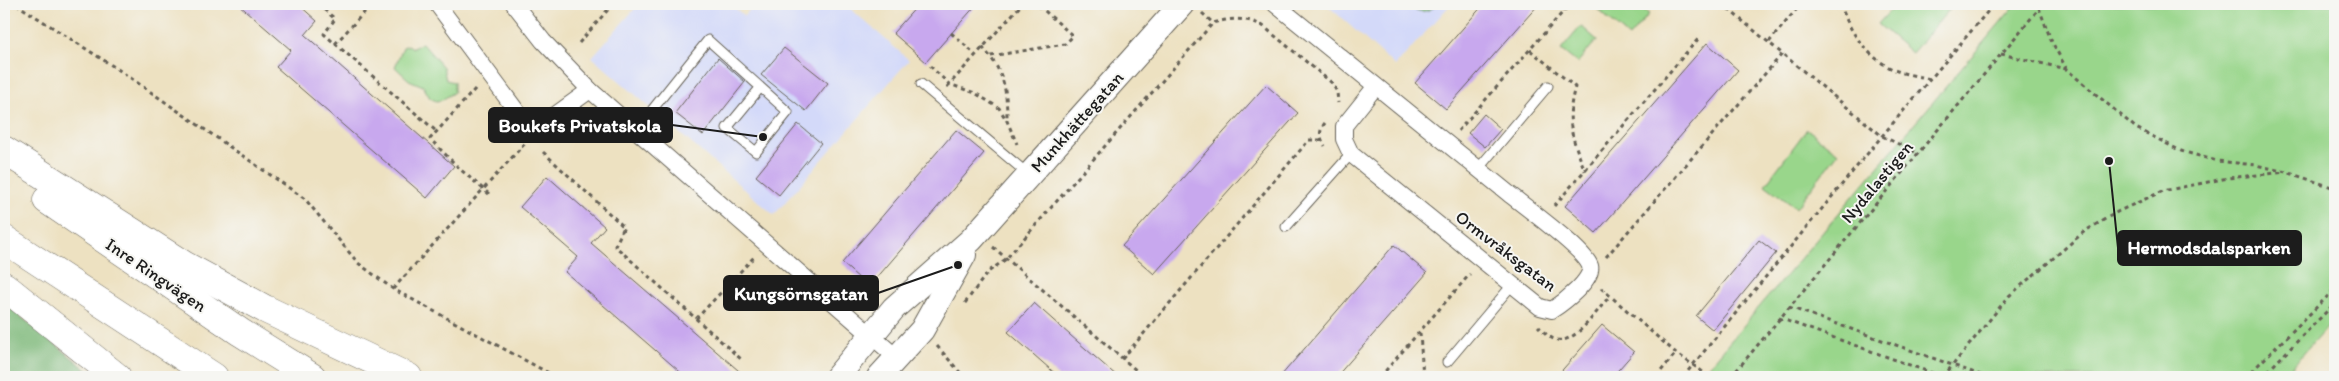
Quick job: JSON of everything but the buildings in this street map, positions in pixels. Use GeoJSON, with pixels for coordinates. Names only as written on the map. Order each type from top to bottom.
{"type":"FeatureCollection","features":[{"type":"Feature","properties":{"kind":"highway"},"geometry":{"type":"LineString","coordinates":[[4,150],[184,265],[265,309],[408,377]]}},
{"type":"Feature","properties":{"kind":"highway","name":"Inre Ringvägen"},"geometry":{"type":"LineString","coordinates":[[4,168],[45,199],[232,326],[312,377]]}},
{"type":"Feature","properties":{"kind":"highway"},"geometry":{"type":"LineString","coordinates":[[4,239],[214,377]]}},
{"type":"Feature","properties":{"kind":"highway"},"geometry":{"type":"LineString","coordinates":[[4,286],[117,377]]}},
{"type":"Feature","properties":{"kind":"main road","name":"Munkhättegatan"},"geometry":{"type":"LineString","coordinates":[[838,377],[894,308],[974,237],[1182,4]]}},
{"type":"Feature","properties":{"kind":"main road","name":"Munkhättegatan"},"geometry":{"type":"LineString","coordinates":[[879,377],[922,330],[974,237]]}},
{"type":"Feature","properties":{"kind":"street"},"geometry":{"type":"LineString","coordinates":[[437,4],[524,121],[540,126],[590,90]]}},
{"type":"Feature","properties":{"kind":"street"},"geometry":{"type":"LineString","coordinates":[[514,4],[543,41],[590,90],[897,358]]}},
{"type":"Feature","properties":{"kind":"street"},"geometry":{"type":"LineString","coordinates":[[1275,4],[1542,220],[1586,258],[1590,267],[1589,276]]}},
{"type":"Feature","properties":{"kind":"street"},"geometry":{"type":"LineString","coordinates":[[1344,139],[1344,126],[1376,86]]}},
{"type":"Feature","properties":{"kind":"street","name":"Ormvråksgatan"},"geometry":{"type":"LineString","coordinates":[[1344,139],[1348,158],[1482,260],[1540,307],[1552,310],[1564,302],[1589,276]]}},
{"type":"Feature","properties":{"kind":"lane"},"geometry":{"type":"LineString","coordinates":[[636,130],[708,40],[788,112],[756,152],[727,128],[760,88]]}},
{"type":"Feature","properties":{"kind":"lane"},"geometry":{"type":"LineString","coordinates":[[921,84],[1029,175]]}},
{"type":"Feature","properties":{"kind":"lane"},"geometry":{"type":"LineString","coordinates":[[1478,169],[1548,86]]}},
{"type":"Feature","properties":{"kind":"lane"},"geometry":{"type":"LineString","coordinates":[[1286,227],[1348,158]]}},
{"type":"Feature","properties":{"kind":"lane"},"geometry":{"type":"LineString","coordinates":[[1447,362],[1512,285]]}},
{"type":"Feature","properties":{"kind":"path"},"geometry":{"type":"LineString","coordinates":[[16,4],[119,70],[304,199],[358,263],[394,289],[556,377]]}},
{"type":"Feature","properties":{"kind":"path"},"geometry":{"type":"LineString","coordinates":[[318,4],[335,19],[324,34],[436,131]]}},
{"type":"Feature","properties":{"kind":"path"},"geometry":{"type":"LineString","coordinates":[[335,44],[370,4]]}},
{"type":"Feature","properties":{"kind":"path"},"geometry":{"type":"LineString","coordinates":[[579,43],[613,4]]}},
{"type":"Feature","properties":{"kind":"path"},"geometry":{"type":"LineString","coordinates":[[937,97],[1022,4]]}},
{"type":"Feature","properties":{"kind":"path"},"geometry":{"type":"LineString","coordinates":[[991,56],[1065,44],[1073,36],[1037,4]]}},
{"type":"Feature","properties":{"kind":"path"},"geometry":{"type":"LineString","coordinates":[[1447,144],[1570,4]]}},
{"type":"Feature","properties":{"kind":"path"},"geometry":{"type":"LineString","coordinates":[[1722,4],[1882,136],[1919,154]]}},
{"type":"Feature","properties":{"kind":"path"},"geometry":{"type":"LineString","coordinates":[[1769,42],[1801,4]]}},
{"type":"Feature","properties":{"kind":"path"},"geometry":{"type":"LineString","coordinates":[[1841,4],[1849,25],[1863,46],[1881,63],[1899,72],[1930,79]]}},
{"type":"Feature","properties":{"kind":"path"},"geometry":{"type":"LineString","coordinates":[[1683,377],[1994,4]]}},
{"type":"Feature","properties":{"kind":"path","name":"Nydalastigen"},"geometry":{"type":"LineString","coordinates":[[1731,377],[2043,4]]}},
{"type":"Feature","properties":{"kind":"path"},"geometry":{"type":"LineString","coordinates":[[2039,8],[2051,40],[2066,68],[2136,128],[2181,151],[2217,161],[2256,165],[2286,172],[2335,188]]}},
{"type":"Feature","properties":{"kind":"path"},"geometry":{"type":"LineString","coordinates":[[961,309],[988,272],[1006,259],[1213,23],[1226,19],[1252,20],[1263,26],[1332,83],[1337,92],[1336,110]]}},
{"type":"Feature","properties":{"kind":"path"},"geometry":{"type":"LineString","coordinates":[[951,33],[975,54]]}},
{"type":"Feature","properties":{"kind":"path"},"geometry":{"type":"LineString","coordinates":[[1542,220],[1699,38]]}},
{"type":"Feature","properties":{"kind":"path"},"geometry":{"type":"LineString","coordinates":[[982,47],[991,56],[1002,74],[1007,98],[1007,121]]}},
{"type":"Feature","properties":{"kind":"path"},"geometry":{"type":"LineString","coordinates":[[1530,50],[1575,87],[1569,108],[1570,133],[1584,171]]}},
{"type":"Feature","properties":{"kind":"path"},"geometry":{"type":"LineString","coordinates":[[1710,377],[1676,353],[1609,297],[1589,276],[1783,54]]}},
{"type":"Feature","properties":{"kind":"path"},"geometry":{"type":"LineString","coordinates":[[2001,54],[2066,68]]}},
{"type":"Feature","properties":{"kind":"path"},"geometry":{"type":"LineString","coordinates":[[930,66],[949,84],[989,100],[999,108],[1018,147]]}},
{"type":"Feature","properties":{"kind":"path"},"geometry":{"type":"LineString","coordinates":[[475,90],[430,139],[488,194]]}},
{"type":"Feature","properties":{"kind":"path"},"geometry":{"type":"LineString","coordinates":[[1330,116],[1320,129],[1322,140],[1326,148],[1348,158]]}},
{"type":"Feature","properties":{"kind":"path"},"geometry":{"type":"LineString","coordinates":[[394,289],[540,126]]}},
{"type":"Feature","properties":{"kind":"path"},"geometry":{"type":"LineString","coordinates":[[1122,359],[1309,140],[1344,139]]}},
{"type":"Feature","properties":{"kind":"path"},"geometry":{"type":"LineString","coordinates":[[543,152],[624,227],[615,246],[742,360]]}},
{"type":"Feature","properties":{"kind":"path"},"geometry":{"type":"LineString","coordinates":[[1779,318],[1943,377],[2009,296],[2085,231],[2118,211],[2163,191],[2228,178],[2286,172]]}},
{"type":"Feature","properties":{"kind":"path"},"geometry":{"type":"LineString","coordinates":[[974,237],[1006,259],[1144,377]]}},
{"type":"Feature","properties":{"kind":"path"},"geometry":{"type":"LineString","coordinates":[[696,319],[756,255]]}},
{"type":"Feature","properties":{"kind":"path"},"geometry":{"type":"LineString","coordinates":[[1380,377],[1482,260]]}},
{"type":"Feature","properties":{"kind":"path"},"geometry":{"type":"LineString","coordinates":[[2246,377],[2335,289]]}},
{"type":"Feature","properties":{"kind":"path"},"geometry":{"type":"LineString","coordinates":[[1531,320],[1552,338],[1559,341],[1571,338],[1609,297]]}},
{"type":"Feature","properties":{"kind":"path"},"geometry":{"type":"LineString","coordinates":[[2262,377],[2335,303]]}},
{"type":"Feature","properties":{"kind":"path"},"geometry":{"type":"LineString","coordinates":[[1789,306],[1986,377]]}},
{"type":"Feature","properties":{"kind":"path"},"geometry":{"type":"LineString","coordinates":[[1420,332],[1423,377]]}},
{"type":"Feature","properties":{"kind":"path"},"geometry":{"type":"LineString","coordinates":[[1656,377],[1676,353]]}},
{"type":"Feature","properties":{"kind":"shaded area"},"geometry":{"type":"Polygon","coordinates":[[[639,4],[730,4],[744,16],[755,4],[845,4],[909,60],[774,215],[592,57],[639,4]]]}},
{"type":"Feature","properties":{"kind":"shaded area"},"geometry":{"type":"Polygon","coordinates":[[[1326,4],[1451,4],[1395,66],[1326,4]]]}},
{"type":"Feature","properties":{"kind":"green space"},"geometry":{"type":"Polygon","coordinates":[[[1409,4],[1438,4],[1431,9],[1419,11],[1409,4]]]}},
{"type":"Feature","properties":{"kind":"green space"},"geometry":{"type":"Polygon","coordinates":[[[1599,4],[1637,4],[1649,14],[1629,37],[1596,8],[1599,4]]]}},
{"type":"Feature","properties":{"kind":"green space"},"geometry":{"type":"Polygon","coordinates":[[[1896,4],[1954,4],[1912,53],[1878,24],[1896,4]]]}},
{"type":"Feature","properties":{"kind":"green space"},"geometry":{"type":"Polygon","coordinates":[[[2016,4],[2335,4],[2335,318],[2283,377],[1700,377],[2016,4]]]}},
{"type":"Feature","properties":{"kind":"green space"},"geometry":{"type":"Polygon","coordinates":[[[1581,26],[1597,40],[1577,63],[1561,50],[1581,26]]]}},
{"type":"Feature","properties":{"kind":"green space"},"geometry":{"type":"Polygon","coordinates":[[[422,43],[443,67],[446,80],[454,82],[454,92],[442,100],[436,101],[430,98],[423,86],[409,80],[395,67],[403,47],[408,45],[413,48],[422,43]]]}},
{"type":"Feature","properties":{"kind":"green space"},"geometry":{"type":"Polygon","coordinates":[[[1807,129],[1838,153],[1796,208],[1765,185],[1807,129]]]}},
{"type":"Feature","properties":{"kind":"green space"},"geometry":{"type":"Polygon","coordinates":[[[4,303],[96,377],[4,377],[4,303]]]}},
{"type":"Feature","properties":{"kind":"place","name":"Boukefs Privatskola"},"geometry":{"type":"Point","coordinates":[763,137]}},
{"type":"Feature","properties":{"kind":"place","name":"Hermodsdalsparken"},"geometry":{"type":"Point","coordinates":[2109,161]}},
{"type":"Feature","properties":{"kind":"place","name":"Kungsörnsgatan"},"geometry":{"type":"Point","coordinates":[958,265]}}]}
